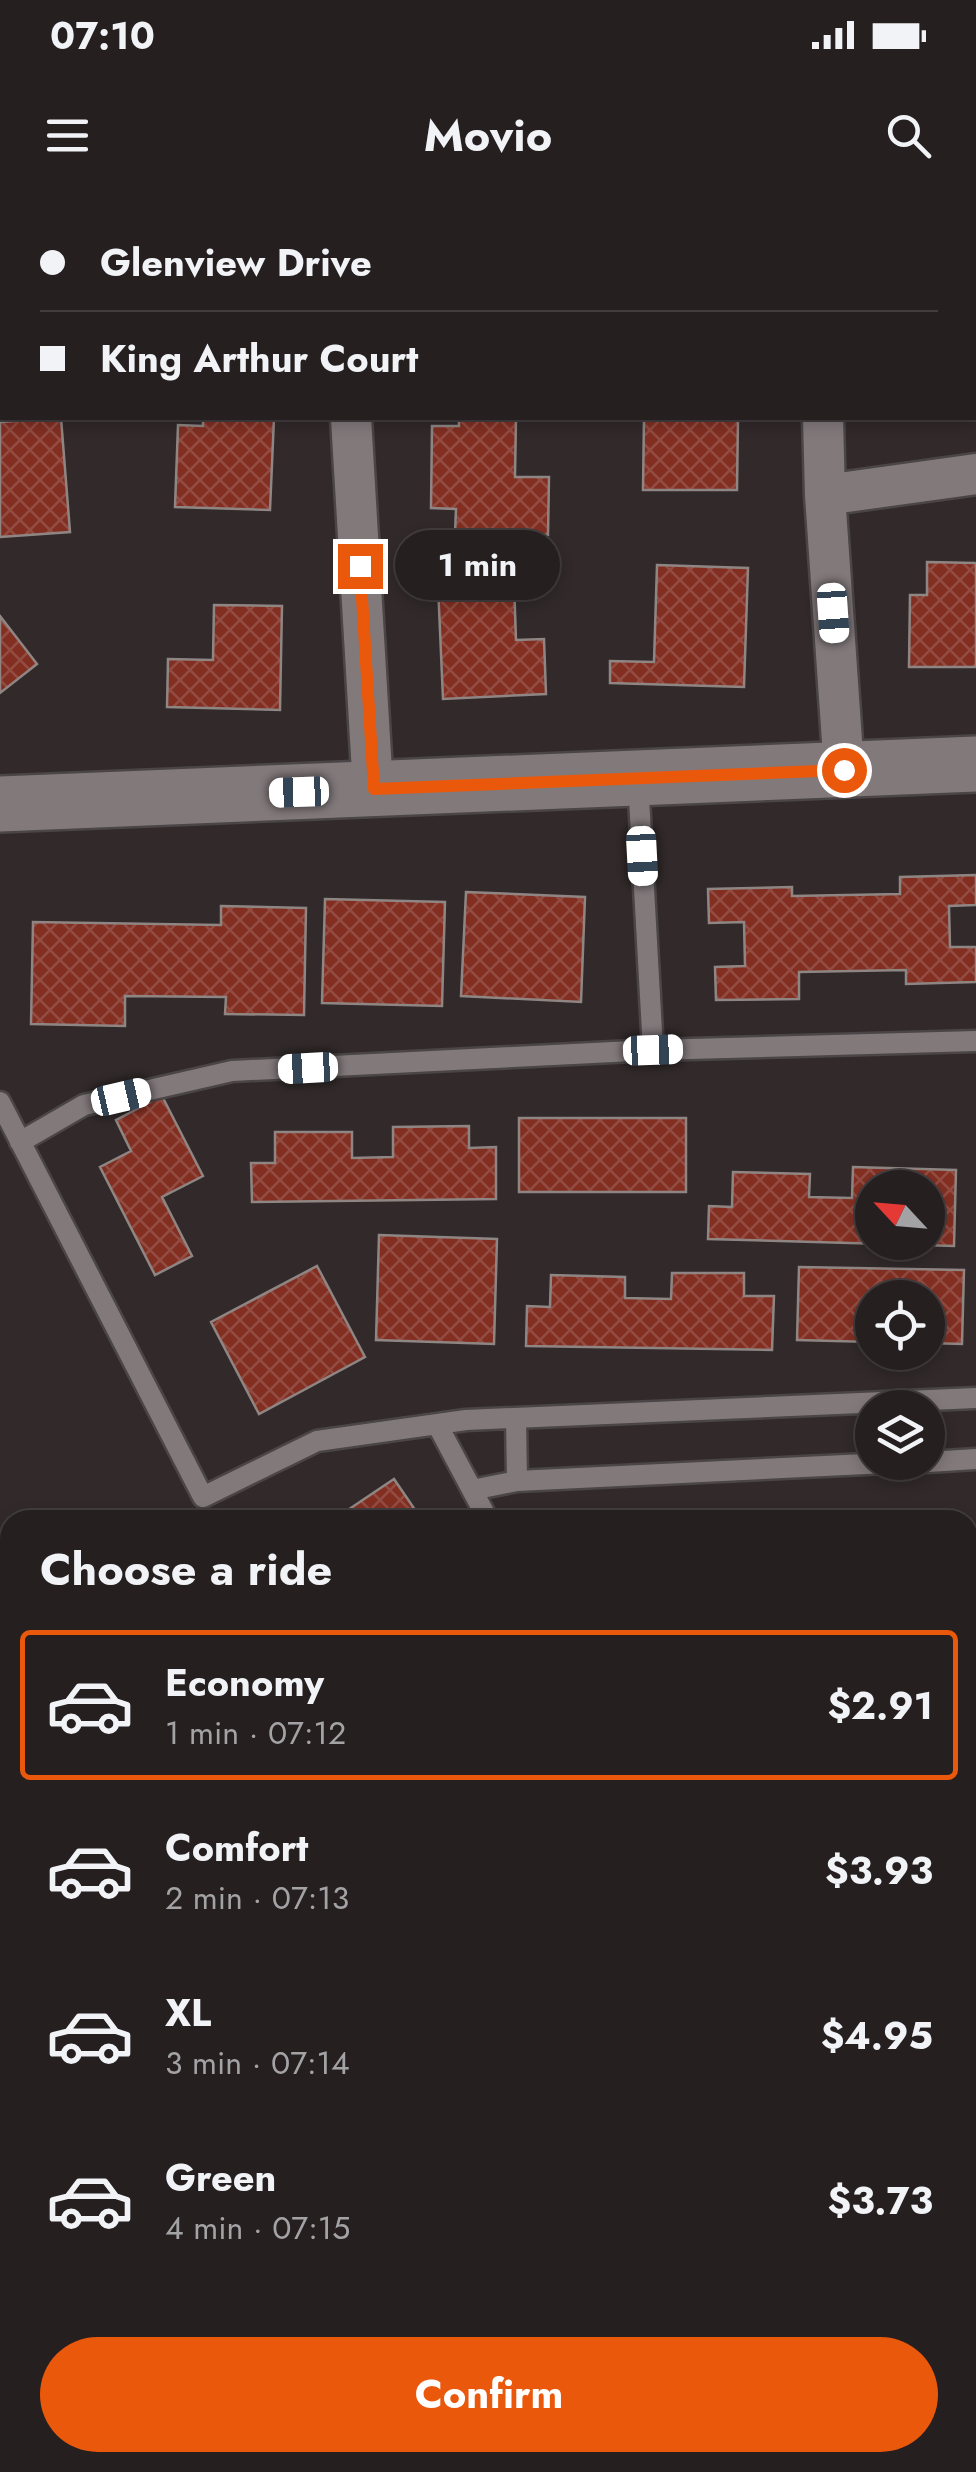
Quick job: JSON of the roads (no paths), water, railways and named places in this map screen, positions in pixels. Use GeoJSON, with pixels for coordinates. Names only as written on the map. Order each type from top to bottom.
{"type":"FeatureCollection","features":[{"type":"Feature","properties":{"kind":"main road"},"geometry":{"type":"LineString","coordinates":[[0,804],[976,764]]}},
{"type":"Feature","properties":{"kind":"street"},"geometry":{"type":"LineString","coordinates":[[352,420],[374,789]]}},
{"type":"Feature","properties":{"kind":"street"},"geometry":{"type":"LineString","coordinates":[[823,420],[844,770]]}},
{"type":"Feature","properties":{"kind":"street"},"geometry":{"type":"LineString","coordinates":[[825,495],[976,474]]}},
{"type":"Feature","properties":{"kind":"lane"},"geometry":{"type":"LineString","coordinates":[[638,778],[653,1050]]}},
{"type":"Feature","properties":{"kind":"lane"},"geometry":{"type":"LineString","coordinates":[[20,1142],[84,1105],[232,1072],[653,1050],[976,1042]]}},
{"type":"Feature","properties":{"kind":"lane"},"geometry":{"type":"LineString","coordinates":[[0,1102],[202,1498],[317,1441],[437,1424],[976,1398]]}},
{"type":"Feature","properties":{"kind":"lane"},"geometry":{"type":"LineString","coordinates":[[516,1418],[518,1481]]}},
{"type":"Feature","properties":{"kind":"lane"},"geometry":{"type":"LineString","coordinates":[[437,1424],[483,1510]]}},
{"type":"Feature","properties":{"kind":"lane"},"geometry":{"type":"LineString","coordinates":[[945,1461],[976,1459]]}},
{"type":"Feature","properties":{"kind":"lane"},"geometry":{"type":"LineString","coordinates":[[472,1490],[518,1481],[855,1464]]}}]}
